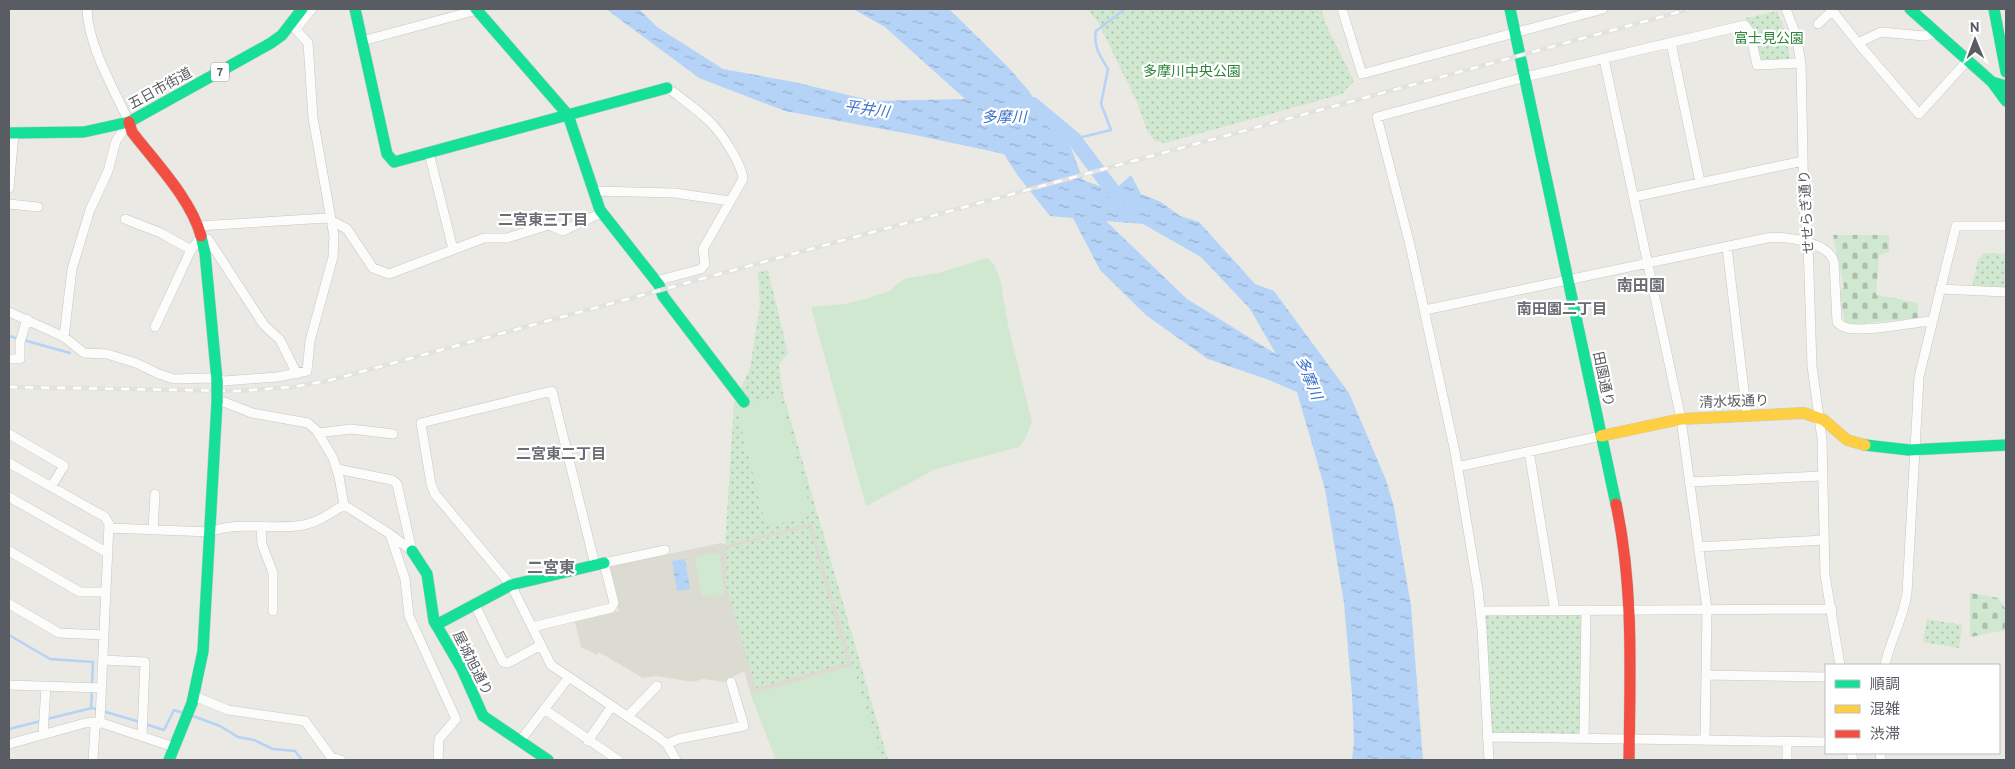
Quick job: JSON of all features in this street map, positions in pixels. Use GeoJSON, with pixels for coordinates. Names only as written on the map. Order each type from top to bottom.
{"type":"FeatureCollection","features":[{"type":"Feature","properties":{"kind":"street"},"geometry":{"type":"LineString","coordinates":[[9,744],[44,726],[85,723],[100,714],[142,727],[174,756],[193,699],[203,650],[217,402],[217,380],[205,253],[200,232],[181,196],[132,132],[129,122],[108,81],[89,24],[87,9]]}},
{"type":"Feature","properties":{"kind":"street","name":"五日市街道"},"geometry":{"type":"LineString","coordinates":[[12,133],[92,132],[129,122],[271,43],[294,27],[302,9]]}},
{"type":"Feature","properties":{"kind":"street"},"geometry":{"type":"LineString","coordinates":[[9,312],[64,337],[84,353],[107,354],[136,363],[174,380],[224,381],[255,379],[307,371],[310,341],[333,257],[334,236],[313,118],[308,43],[294,27],[312,9]]}},
{"type":"Feature","properties":{"kind":"street"},"geometry":{"type":"LineString","coordinates":[[355,9],[388,154],[394,162],[667,88],[711,123],[732,153],[743,173],[743,179],[702,249],[705,264],[701,269],[656,281]]}},
{"type":"Feature","properties":{"kind":"street"},"geometry":{"type":"LineString","coordinates":[[362,42],[477,9],[568,115],[602,213],[656,281],[663,296],[744,402]]}},
{"type":"Feature","properties":{"kind":"street"},"geometry":{"type":"LineString","coordinates":[[1342,9],[1362,74],[1516,33],[1574,13],[1603,9]]}},
{"type":"Feature","properties":{"kind":"street","name":"田園通り"},"geometry":{"type":"LineString","coordinates":[[1510,9],[1621,528],[1630,609],[1629,760]]}},
{"type":"Feature","properties":{"kind":"street","name":"せせらぎ通り"},"geometry":{"type":"LineString","coordinates":[[1786,9],[1796,35],[1801,63],[1804,207],[1808,243],[1812,366],[1822,439],[1825,575],[1840,664]]}},
{"type":"Feature","properties":{"kind":"street"},"geometry":{"type":"LineString","coordinates":[[1818,24],[1832,9],[1858,43],[1919,114],[1968,61]]}},
{"type":"Feature","properties":{"kind":"street"},"geometry":{"type":"LineString","coordinates":[[1910,9],[1992,82],[2006,101]]}},
{"type":"Feature","properties":{"kind":"street"},"geometry":{"type":"LineString","coordinates":[[1994,9],[2002,22],[2006,72]]}},
{"type":"Feature","properties":{"kind":"street"},"geometry":{"type":"LineString","coordinates":[[1489,760],[1480,611],[1457,467],[1425,310],[1377,117],[1525,77],[1745,25],[1750,32],[1757,66],[1801,63]]}},
{"type":"Feature","properties":{"kind":"street"},"geometry":{"type":"LineString","coordinates":[[1858,43],[1881,32],[1924,36],[1937,33]]}},
{"type":"Feature","properties":{"kind":"street"},"geometry":{"type":"LineString","coordinates":[[1671,43],[1700,182]]}},
{"type":"Feature","properties":{"kind":"street"},"geometry":{"type":"LineString","coordinates":[[1604,59],[1681,419],[1707,609],[1705,740]]}},
{"type":"Feature","properties":{"kind":"street"},"geometry":{"type":"LineString","coordinates":[[1992,82],[2006,86]]}},
{"type":"Feature","properties":{"kind":"street"},"geometry":{"type":"LineString","coordinates":[[64,337],[72,269],[90,210],[108,171],[116,141],[129,122]]}},
{"type":"Feature","properties":{"kind":"street"},"geometry":{"type":"LineString","coordinates":[[9,188],[12,133]]}},
{"type":"Feature","properties":{"kind":"street"},"geometry":{"type":"LineString","coordinates":[[429,153],[453,249]]}},
{"type":"Feature","properties":{"kind":"street"},"geometry":{"type":"LineString","coordinates":[[1634,197],[1803,161]]}},
{"type":"Feature","properties":{"kind":"street"},"geometry":{"type":"LineString","coordinates":[[594,191],[674,193],[730,201]]}},
{"type":"Feature","properties":{"kind":"street"},"geometry":{"type":"LineString","coordinates":[[9,204],[38,208]]}},
{"type":"Feature","properties":{"kind":"street"},"geometry":{"type":"LineString","coordinates":[[200,232],[330,219],[347,229],[373,268],[387,273],[484,238],[507,238],[549,225],[563,230],[602,213]]}},
{"type":"Feature","properties":{"kind":"street"},"geometry":{"type":"LineString","coordinates":[[125,219],[161,233],[191,250]]}},
{"type":"Feature","properties":{"kind":"street"},"geometry":{"type":"LineString","coordinates":[[1885,664],[1904,612],[1907,593],[1919,377],[1956,226],[2006,226]]}},
{"type":"Feature","properties":{"kind":"street"},"geometry":{"type":"LineString","coordinates":[[155,327],[200,232]]}},
{"type":"Feature","properties":{"kind":"street"},"geometry":{"type":"LineString","coordinates":[[200,232],[208,239],[264,325],[280,340],[297,374]]}},
{"type":"Feature","properties":{"kind":"street"},"geometry":{"type":"LineString","coordinates":[[1425,310],[1774,237],[1790,237],[1808,243],[1832,255],[1836,322],[1840,325],[1847,328],[1873,328],[1932,321]]}},
{"type":"Feature","properties":{"kind":"street"},"geometry":{"type":"LineString","coordinates":[[1728,247],[1747,416]]}},
{"type":"Feature","properties":{"kind":"street"},"geometry":{"type":"LineString","coordinates":[[1940,288],[2006,292]]}},
{"type":"Feature","properties":{"kind":"street"},"geometry":{"type":"LineString","coordinates":[[9,359],[20,359],[20,342],[26,319]]}},
{"type":"Feature","properties":{"kind":"street"},"geometry":{"type":"LineString","coordinates":[[532,627],[611,608],[614,603],[599,564],[552,391],[421,423],[431,484],[435,494],[511,586],[551,665],[667,744],[676,760]]}},
{"type":"Feature","properties":{"kind":"street"},"geometry":{"type":"LineString","coordinates":[[217,402],[224,402],[252,413],[304,421],[313,427],[337,469],[344,504],[412,551]]}},
{"type":"Feature","properties":{"kind":"street","name":"清水坂通り"},"geometry":{"type":"LineString","coordinates":[[1457,467],[1681,419],[1804,413],[1818,416]]}},
{"type":"Feature","properties":{"kind":"street"},"geometry":{"type":"LineString","coordinates":[[1818,416],[1844,438],[1853,442],[1915,450],[1978,444],[2006,445]]}},
{"type":"Feature","properties":{"kind":"street"},"geometry":{"type":"LineString","coordinates":[[318,433],[351,429],[393,434]]}},
{"type":"Feature","properties":{"kind":"street"},"geometry":{"type":"LineString","coordinates":[[9,434],[64,466],[51,487]]}},
{"type":"Feature","properties":{"kind":"street"},"geometry":{"type":"LineString","coordinates":[[1529,451],[1555,610]]}},
{"type":"Feature","properties":{"kind":"street"},"geometry":{"type":"LineString","coordinates":[[9,463],[105,517],[109,528],[100,714],[95,728],[94,760]]}},
{"type":"Feature","properties":{"kind":"street"},"geometry":{"type":"LineString","coordinates":[[337,469],[392,480],[397,484],[412,551]]}},
{"type":"Feature","properties":{"kind":"street"},"geometry":{"type":"LineString","coordinates":[[1690,482],[1822,476]]}},
{"type":"Feature","properties":{"kind":"street"},"geometry":{"type":"LineString","coordinates":[[153,530],[155,494]]}},
{"type":"Feature","properties":{"kind":"street"},"geometry":{"type":"LineString","coordinates":[[9,497],[108,553]]}},
{"type":"Feature","properties":{"kind":"street"},"geometry":{"type":"LineString","coordinates":[[109,528],[210,532],[219,529],[260,526],[291,527],[304,525],[325,517],[344,504]]}},
{"type":"Feature","properties":{"kind":"street"},"geometry":{"type":"LineString","coordinates":[[260,526],[262,544],[272,573],[273,611]]}},
{"type":"Feature","properties":{"kind":"street"},"geometry":{"type":"LineString","coordinates":[[390,534],[405,579],[409,616],[455,718],[454,723],[439,739],[438,760]]}},
{"type":"Feature","properties":{"kind":"street"},"geometry":{"type":"LineString","coordinates":[[1698,546],[1824,540]]}},
{"type":"Feature","properties":{"kind":"street"},"geometry":{"type":"LineString","coordinates":[[436,626],[511,586],[599,564],[666,550]]}},
{"type":"Feature","properties":{"kind":"street"},"geometry":{"type":"LineString","coordinates":[[9,551],[80,592],[106,592]]}},
{"type":"Feature","properties":{"kind":"street","name":"屋城旭通り"},"geometry":{"type":"LineString","coordinates":[[412,551],[422,564],[426,574],[436,626],[462,670],[482,716],[548,760]]}},
{"type":"Feature","properties":{"kind":"street"},"geometry":{"type":"LineString","coordinates":[[9,604],[59,633],[104,636]]}},
{"type":"Feature","properties":{"kind":"street"},"geometry":{"type":"LineString","coordinates":[[475,605],[503,662],[508,663],[541,645]]}},
{"type":"Feature","properties":{"kind":"street"},"geometry":{"type":"LineString","coordinates":[[1480,611],[1832,609]]}},
{"type":"Feature","properties":{"kind":"street"},"geometry":{"type":"LineString","coordinates":[[1584,738],[1586,610]]}},
{"type":"Feature","properties":{"kind":"street"},"geometry":{"type":"LineString","coordinates":[[102,660],[145,662],[142,727]]}},
{"type":"Feature","properties":{"kind":"street"},"geometry":{"type":"LineString","coordinates":[[1706,675],[1825,677]]}},
{"type":"Feature","properties":{"kind":"street"},"geometry":{"type":"LineString","coordinates":[[520,742],[569,678]]}},
{"type":"Feature","properties":{"kind":"street"},"geometry":{"type":"LineString","coordinates":[[667,744],[678,739],[744,726],[731,682]]}},
{"type":"Feature","properties":{"kind":"street"},"geometry":{"type":"LineString","coordinates":[[9,685],[101,688]]}},
{"type":"Feature","properties":{"kind":"street"},"geometry":{"type":"LineString","coordinates":[[44,726],[46,686]]}},
{"type":"Feature","properties":{"kind":"street"},"geometry":{"type":"LineString","coordinates":[[628,716],[657,686]]}},
{"type":"Feature","properties":{"kind":"street"},"geometry":{"type":"LineString","coordinates":[[193,699],[228,710],[305,721],[335,760],[341,760]]}},
{"type":"Feature","properties":{"kind":"street"},"geometry":{"type":"LineString","coordinates":[[588,741],[612,706]]}},
{"type":"Feature","properties":{"kind":"street"},"geometry":{"type":"LineString","coordinates":[[544,709],[618,760]]}},
{"type":"Feature","properties":{"kind":"street"},"geometry":{"type":"LineString","coordinates":[[1487,736],[1825,742]]}},
{"type":"Feature","properties":{"kind":"street"},"geometry":{"type":"LineString","coordinates":[[1787,742],[1787,760]]}},
{"type":"Feature","properties":{"kind":"shaded area"},"geometry":{"type":"Polygon","coordinates":[[[811,522],[853,666],[751,695],[744,671],[726,682],[703,679],[693,682],[657,676],[643,678],[599,652],[597,655],[581,647],[575,622],[619,611],[609,570],[611,566],[721,543],[726,545],[811,522]]]}},
{"type":"Feature","properties":{"kind":"green space","name":"多摩川中央公園"},"geometry":{"type":"Polygon","coordinates":[[[1087,9],[1321,9],[1327,27],[1354,81],[1342,94],[1165,143],[1154,140],[1147,131],[1137,102],[1098,22],[1087,9]]]}},
{"type":"Feature","properties":{"kind":"green space","name":"富士見公園"},"geometry":{"type":"Polygon","coordinates":[[[1777,11],[1786,33],[1790,59],[1755,61],[1746,18],[1777,11]]]}},
{"type":"Feature","properties":{"kind":"green space"},"geometry":{"type":"Polygon","coordinates":[[[1833,235],[1889,235],[1889,252],[1879,255],[1876,295],[1918,303],[1918,318],[1845,325],[1840,293],[1844,287],[1833,235]]]}},
{"type":"Feature","properties":{"kind":"green space"},"geometry":{"type":"Polygon","coordinates":[[[1984,253],[2006,254],[2006,289],[1972,287],[1978,260],[1984,253]]]}},
{"type":"Feature","properties":{"kind":"green space"},"geometry":{"type":"Polygon","coordinates":[[[987,258],[994,264],[1000,279],[1008,325],[1032,422],[1026,437],[1019,447],[936,469],[866,506],[811,307],[846,304],[869,298],[889,291],[904,279],[938,273],[987,258]]]}},
{"type":"Feature","properties":{"kind":"green space"},"geometry":{"type":"Polygon","coordinates":[[[768,270],[788,354],[779,364],[782,390],[888,760],[776,760],[751,695],[853,666],[811,523],[725,545],[734,404],[750,368],[760,305],[758,272],[768,270]]]}},
{"type":"Feature","properties":{"kind":"green space"},"geometry":{"type":"Polygon","coordinates":[[[780,395],[812,515],[766,527],[736,406],[780,395]]]}},
{"type":"Feature","properties":{"kind":"green space"},"geometry":{"type":"Polygon","coordinates":[[[809,527],[847,663],[756,688],[726,585],[727,548],[809,527]]]}},
{"type":"Feature","properties":{"kind":"green space"},"geometry":{"type":"Polygon","coordinates":[[[719,553],[725,594],[702,597],[695,557],[719,553]]]}},
{"type":"Feature","properties":{"kind":"green space"},"geometry":{"type":"Polygon","coordinates":[[[1970,593],[1998,598],[2006,610],[2006,630],[1970,637],[1970,593]]]}},
{"type":"Feature","properties":{"kind":"green space"},"geometry":{"type":"Polygon","coordinates":[[[1582,612],[1581,737],[1489,735],[1482,615],[1582,612]]]}},
{"type":"Feature","properties":{"kind":"green space"},"geometry":{"type":"Polygon","coordinates":[[[1927,619],[1962,625],[1959,648],[1923,642],[1927,619]]]}},
{"type":"Feature","properties":{"kind":"green space"},"geometry":{"type":"Polygon","coordinates":[[[853,666],[882,760],[776,760],[751,695],[853,666]]]}},
{"type":"Feature","properties":{"kind":"water","name":"平井川"},"geometry":{"type":"Polygon","coordinates":[[[606,9],[639,9],[657,27],[723,69],[794,82],[873,101],[965,99],[885,27],[853,9],[949,9],[1006,65],[1029,91],[1040,110],[1055,123],[1071,148],[1083,180],[1113,191],[1131,175],[1141,194],[1161,202],[1180,216],[1199,222],[1255,284],[1274,291],[1349,393],[1386,480],[1394,507],[1411,606],[1423,760],[1352,760],[1354,741],[1352,695],[1344,603],[1325,489],[1297,392],[1269,380],[1208,359],[1147,316],[1100,270],[1073,218],[1050,216],[1018,176],[1004,154],[785,111],[699,78],[606,9]],[[1106,221],[1187,299],[1276,354],[1250,309],[1201,257],[1143,224],[1106,221]]]}},
{"type":"Feature","properties":{"kind":"water"},"geometry":{"type":"Polygon","coordinates":[[[685,559],[690,589],[677,591],[672,561],[685,559]]]}},
{"type":"Feature","properties":{"kind":"waterway"},"geometry":{"type":"LineString","coordinates":[[1074,139],[1111,130],[1101,104],[1108,69],[1098,51],[1095,36],[1096,31],[1125,9]]}},
{"type":"Feature","properties":{"kind":"waterway","name":"多摩川"},"geometry":{"type":"LineString","coordinates":[[1032,104],[1074,139],[1113,191],[1131,201]]}},
{"type":"Feature","properties":{"kind":"waterway"},"geometry":{"type":"LineString","coordinates":[[9,336],[70,353]]}},
{"type":"Feature","properties":{"kind":"waterway"},"geometry":{"type":"LineString","coordinates":[[9,635],[50,659],[93,662],[92,684]]}},
{"type":"Feature","properties":{"kind":"waterway"},"geometry":{"type":"LineString","coordinates":[[91,708],[92,690]]}},
{"type":"Feature","properties":{"kind":"waterway"},"geometry":{"type":"LineString","coordinates":[[47,719],[92,708],[140,722]]}},
{"type":"Feature","properties":{"kind":"waterway"},"geometry":{"type":"LineString","coordinates":[[145,724],[164,730],[174,710],[183,713]]}},
{"type":"Feature","properties":{"kind":"waterway"},"geometry":{"type":"LineString","coordinates":[[193,716],[220,726],[238,737],[254,740],[273,749],[295,751],[302,760]]}},
{"type":"Feature","properties":{"kind":"waterway"},"geometry":{"type":"LineString","coordinates":[[9,729],[41,721]]}},
{"type":"Feature","properties":{"kind":"railway"},"geometry":{"type":"LineString","coordinates":[[9,387],[237,391],[293,387],[331,380],[1690,9]]}},
{"type":"Feature","properties":{"kind":"traffic: fast"},"geometry":{"type":"LineString","coordinates":[[9,133],[84,132],[129,122],[271,43],[282,35],[302,9]]}},
{"type":"Feature","properties":{"kind":"traffic: fast"},"geometry":{"type":"LineString","coordinates":[[355,9],[387,154],[394,162],[667,88]]}},
{"type":"Feature","properties":{"kind":"traffic: fast"},"geometry":{"type":"LineString","coordinates":[[476,9],[568,115],[600,210],[659,285],[663,296],[744,402]]}},
{"type":"Feature","properties":{"kind":"traffic: fast"},"geometry":{"type":"LineString","coordinates":[[1510,9],[1616,504]]}},
{"type":"Feature","properties":{"kind":"traffic: fast"},"geometry":{"type":"LineString","coordinates":[[1910,9],[1992,82],[2006,86]]}},
{"type":"Feature","properties":{"kind":"traffic: fast"},"geometry":{"type":"LineString","coordinates":[[1994,9],[2006,72]]}},
{"type":"Feature","properties":{"kind":"traffic: fast"},"geometry":{"type":"LineString","coordinates":[[1992,82],[2006,101]]}},
{"type":"Feature","properties":{"kind":"traffic: fast"},"geometry":{"type":"LineString","coordinates":[[201,236],[205,253],[217,380]]}},
{"type":"Feature","properties":{"kind":"traffic: fast"},"geometry":{"type":"LineString","coordinates":[[217,380],[217,402]]}},
{"type":"Feature","properties":{"kind":"traffic: fast"},"geometry":{"type":"LineString","coordinates":[[169,760],[192,703],[203,651],[217,402]]}},
{"type":"Feature","properties":{"kind":"traffic: fast"},"geometry":{"type":"LineString","coordinates":[[1865,445],[1909,450],[2006,445]]}},
{"type":"Feature","properties":{"kind":"traffic: fast"},"geometry":{"type":"LineString","coordinates":[[412,551],[427,574],[434,621],[462,669],[483,716],[548,760]]}},
{"type":"Feature","properties":{"kind":"traffic: fast"},"geometry":{"type":"LineString","coordinates":[[436,625],[511,585],[604,563]]}},
{"type":"Feature","properties":{"kind":"traffic: slow"},"geometry":{"type":"LineString","coordinates":[[1601,436],[1681,419],[1804,413],[1824,420],[1847,440],[1865,445]]}},
{"type":"Feature","properties":{"kind":"traffic: jam"},"geometry":{"type":"LineString","coordinates":[[129,122],[132,132],[181,195],[196,222],[201,236]]}},
{"type":"Feature","properties":{"kind":"traffic: jam"},"geometry":{"type":"LineString","coordinates":[[1616,504],[1626,567],[1630,631],[1629,760]]}},
{"type":"Feature","properties":{"kind":"district","name":"二宮東三丁目"},"geometry":{"type":"Point","coordinates":[543,220]}},
{"type":"Feature","properties":{"kind":"district","name":"南田園"},"geometry":{"type":"Point","coordinates":[1641,285]}},
{"type":"Feature","properties":{"kind":"district","name":"南田園二丁目"},"geometry":{"type":"Point","coordinates":[1562,309]}},
{"type":"Feature","properties":{"kind":"district","name":"二宮東二丁目"},"geometry":{"type":"Point","coordinates":[561,454]}},
{"type":"Feature","properties":{"kind":"district","name":"二宮東"},"geometry":{"type":"Point","coordinates":[551,567]}}]}
